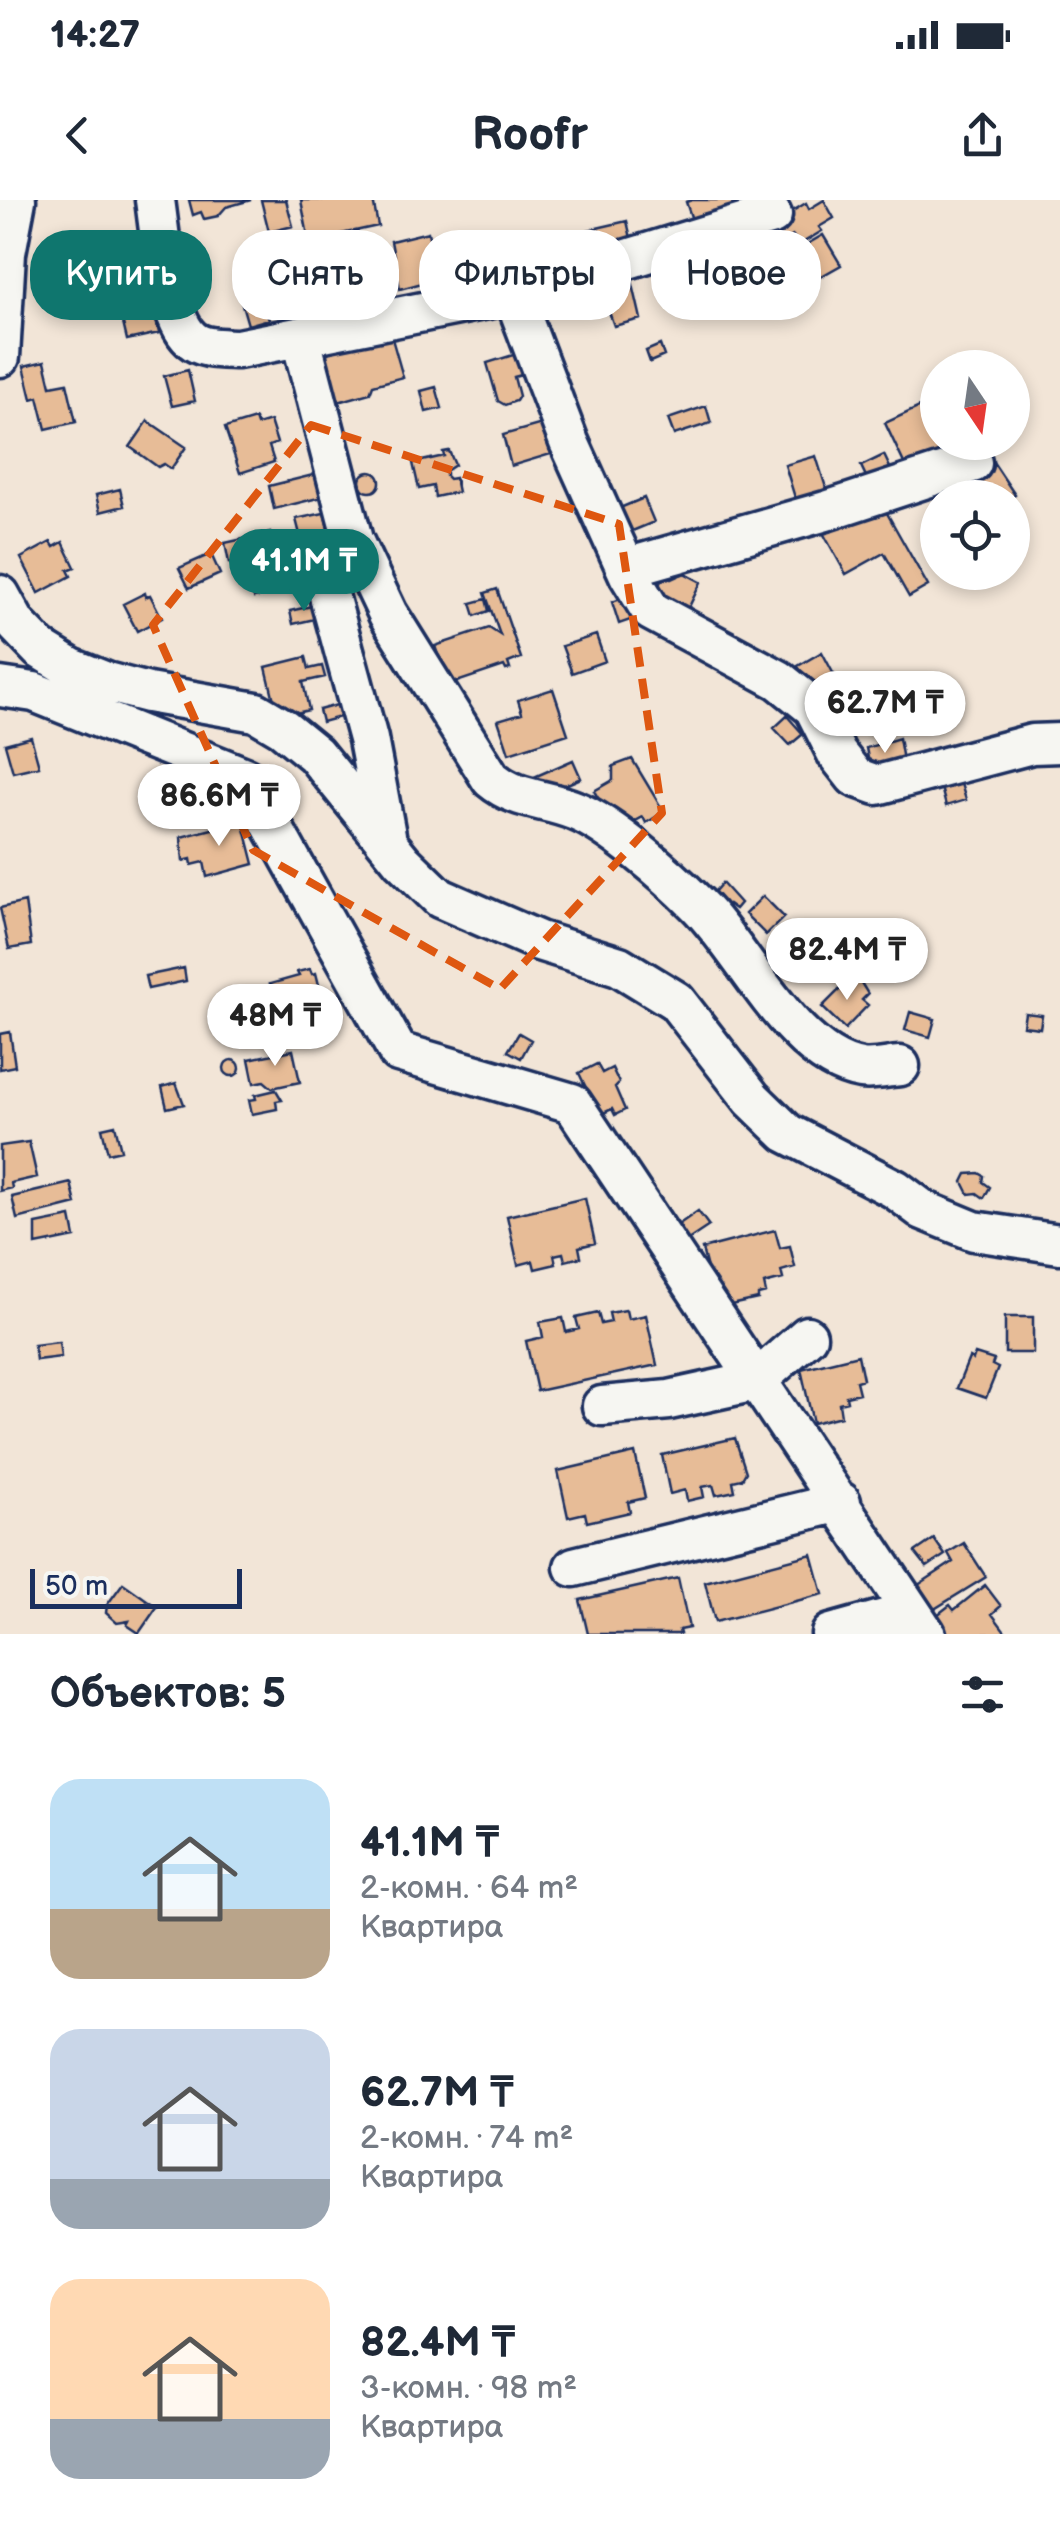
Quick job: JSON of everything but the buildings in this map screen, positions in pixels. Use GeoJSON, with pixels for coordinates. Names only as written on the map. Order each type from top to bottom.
{"type":"FeatureCollection","features":[{"type":"Feature","properties":{"kind":"street"},"geometry":{"type":"LineString","coordinates":[[0,356],[6,253],[16,200]]}},
{"type":"Feature","properties":{"kind":"street"},"geometry":{"type":"LineString","coordinates":[[155,200],[163,264],[176,310],[188,336],[210,347],[238,350],[419,314]]}},
{"type":"Feature","properties":{"kind":"street"},"geometry":{"type":"LineString","coordinates":[[631,258],[772,215]]}},
{"type":"Feature","properties":{"kind":"street"},"geometry":{"type":"LineString","coordinates":[[523,320],[569,442],[626,568],[651,611],[754,665],[814,708],[837,754],[855,777],[876,784],[1032,744],[1060,743]]}},
{"type":"Feature","properties":{"kind":"street"},"geometry":{"type":"LineString","coordinates":[[300,339],[353,540],[388,614],[491,779],[507,793],[579,812],[656,868],[722,930],[779,1009],[822,1054],[862,1069],[900,1066]]}},
{"type":"Feature","properties":{"kind":"street"},"geometry":{"type":"LineString","coordinates":[[626,568],[826,511],[972,463]]}},
{"type":"Feature","properties":{"kind":"street"},"geometry":{"type":"LineString","coordinates":[[324,577],[368,739],[388,842]]}},
{"type":"Feature","properties":{"kind":"street"},"geometry":{"type":"LineString","coordinates":[[5,626],[71,668],[106,682],[256,712],[315,754],[402,861],[440,898],[538,940],[619,966],[676,1001],[752,1100],[786,1133],[894,1189],[923,1210],[974,1232],[1060,1244]]}},
{"type":"Feature","properties":{"kind":"street"},"geometry":{"type":"LineString","coordinates":[[0,688],[34,692],[245,778],[398,1052],[572,1103],[756,1381],[842,1502],[918,1623],[831,1634]]}},
{"type":"Feature","properties":{"kind":"street"},"geometry":{"type":"LineString","coordinates":[[602,1406],[669,1400],[756,1381],[807,1336]]}},
{"type":"Feature","properties":{"kind":"street"},"geometry":{"type":"LineString","coordinates":[[574,1567],[842,1502]]}},
{"type":"Feature","properties":{"kind":"highlighted area"},"geometry":{"type":"Polygon","coordinates":[[[311,425],[619,524],[662,813],[500,989],[253,850],[153,625],[311,425]]]}}]}
